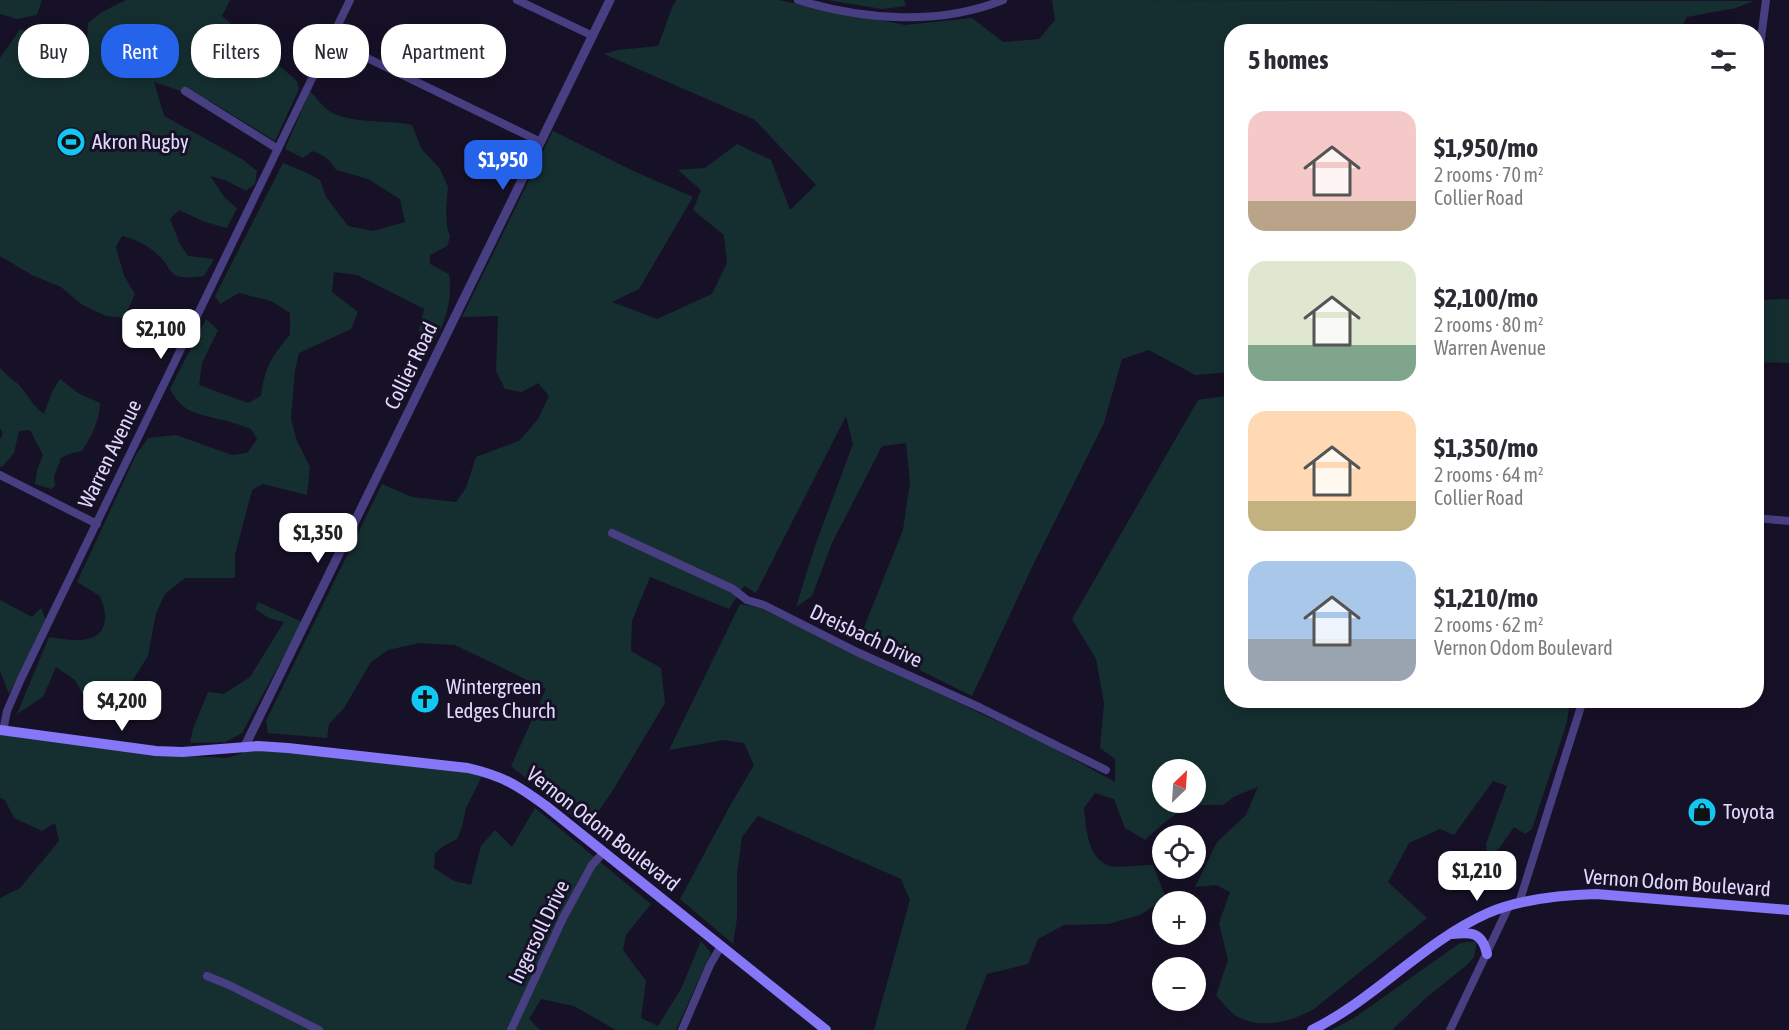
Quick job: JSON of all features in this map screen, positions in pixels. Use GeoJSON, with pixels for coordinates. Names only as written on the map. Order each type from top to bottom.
{"type":"FeatureCollection","features":[{"type":"Feature","properties":{"kind":"main road","name":"Vernon Odom Boulevard"},"geometry":{"type":"LineString","coordinates":[[2,730],[156,751],[182,752],[268,747],[348,753],[492,773],[520,787],[826,1030]]}},
{"type":"Feature","properties":{"kind":"main road","name":"Vernon Odom Boulevard"},"geometry":{"type":"LineString","coordinates":[[1312,1030],[1357,1004],[1449,935],[1489,912],[1514,905],[1565,895],[1596,894],[1789,910]]}},
{"type":"Feature","properties":{"kind":"main road"},"geometry":{"type":"LineString","coordinates":[[1449,935],[1466,932],[1478,935],[1485,944],[1486,954]]}},
{"type":"Feature","properties":{"kind":"street","name":"Warren Avenue"},"geometry":{"type":"LineString","coordinates":[[338,24],[350,0]]}},
{"type":"Feature","properties":{"kind":"street"},"geometry":{"type":"LineString","coordinates":[[518,0],[592,36]]}},
{"type":"Feature","properties":{"kind":"street","name":"Collier Road"},"geometry":{"type":"LineString","coordinates":[[244,748],[610,0]]}},
{"type":"Feature","properties":{"kind":"street"},"geometry":{"type":"LineString","coordinates":[[798,0],[854,14],[896,17],[957,13],[1003,0]]}},
{"type":"Feature","properties":{"kind":"street"},"geometry":{"type":"LineString","coordinates":[[1763,24],[1766,0]]}},
{"type":"Feature","properties":{"kind":"street"},"geometry":{"type":"LineString","coordinates":[[369,59],[541,142]]}},
{"type":"Feature","properties":{"kind":"street","name":"Warren Avenue"},"geometry":{"type":"LineString","coordinates":[[2,730],[7,711],[20,681],[312,78]]}},
{"type":"Feature","properties":{"kind":"street"},"geometry":{"type":"LineString","coordinates":[[185,91],[278,149]]}},
{"type":"Feature","properties":{"kind":"street"},"geometry":{"type":"LineString","coordinates":[[0,475],[97,524]]}},
{"type":"Feature","properties":{"kind":"street"},"geometry":{"type":"LineString","coordinates":[[1764,519],[1789,521]]}},
{"type":"Feature","properties":{"kind":"street","name":"Dreisbach Drive"},"geometry":{"type":"LineString","coordinates":[[612,533],[733,589],[747,600],[764,605],[857,652],[981,708],[1106,770]]}},
{"type":"Feature","properties":{"kind":"street"},"geometry":{"type":"LineString","coordinates":[[1450,1030],[1486,954],[1514,905],[1580,708]]}},
{"type":"Feature","properties":{"kind":"street","name":"Ingersoll Drive"},"geometry":{"type":"LineString","coordinates":[[511,1030],[563,918],[592,865],[603,853]]}},
{"type":"Feature","properties":{"kind":"street"},"geometry":{"type":"LineString","coordinates":[[682,1030],[710,965],[721,946]]}},
{"type":"Feature","properties":{"kind":"street"},"geometry":{"type":"LineString","coordinates":[[207,976],[319,1030]]}},
{"type":"Feature","properties":{"kind":"green space"},"geometry":{"type":"Polygon","coordinates":[[[0,0],[42,0],[37,15],[17,19],[0,14],[0,0]]]}},
{"type":"Feature","properties":{"kind":"green space"},"geometry":{"type":"Polygon","coordinates":[[[126,0],[230,0],[222,16],[231,24],[191,24],[191,78],[281,78],[281,67],[297,81],[299,89],[275,141],[210,101],[154,82],[164,116],[242,159],[257,171],[255,184],[246,191],[225,180],[210,176],[225,198],[237,208],[227,228],[205,222],[179,210],[170,219],[180,244],[188,256],[214,259],[204,276],[175,275],[150,248],[122,236],[116,247],[124,276],[135,294],[124,318],[106,316],[81,304],[61,287],[32,275],[0,256],[0,58],[18,32],[18,78],[89,78],[88,23],[102,12],[126,0]]]}},
{"type":"Feature","properties":{"kind":"green space"},"geometry":{"type":"Polygon","coordinates":[[[677,0],[778,0],[905,25],[972,18],[1003,42],[1039,39],[1055,20],[1052,0],[1753,1],[1736,8],[1687,17],[1684,24],[1224,24],[1224,373],[1195,375],[1149,350],[1122,359],[1104,423],[1033,565],[972,696],[859,640],[903,530],[910,483],[906,443],[882,446],[832,543],[812,596],[796,607],[815,546],[853,444],[846,416],[756,593],[744,586],[729,609],[650,577],[632,621],[631,651],[661,668],[665,703],[613,790],[585,826],[511,766],[546,689],[455,645],[419,643],[388,650],[371,662],[344,708],[329,724],[327,738],[268,733],[266,721],[382,484],[412,497],[456,502],[466,488],[476,457],[519,441],[538,419],[549,396],[538,383],[522,392],[505,389],[496,371],[498,316],[462,317],[553,131],[631,170],[693,197],[639,289],[612,302],[657,319],[712,294],[727,263],[724,235],[693,210],[701,190],[678,170],[705,168],[737,144],[771,160],[790,210],[816,185],[755,120],[604,54],[618,50],[658,46],[677,0]]]}},
{"type":"Feature","properties":{"kind":"green space"},"geometry":{"type":"Polygon","coordinates":[[[827,0],[904,0],[906,6],[882,9],[827,0]]]}},
{"type":"Feature","properties":{"kind":"green space"},"geometry":{"type":"Polygon","coordinates":[[[310,91],[326,109],[338,115],[359,120],[412,125],[421,148],[440,169],[448,187],[446,209],[450,237],[447,246],[430,255],[430,264],[449,274],[449,301],[441,328],[432,342],[426,341],[419,330],[424,309],[357,275],[334,272],[332,292],[358,312],[351,329],[299,353],[295,370],[291,419],[297,441],[310,467],[307,495],[263,484],[252,490],[235,555],[235,578],[185,578],[165,594],[156,613],[148,656],[120,700],[107,710],[85,699],[75,680],[56,667],[43,697],[17,714],[49,637],[85,640],[100,633],[104,626],[105,613],[100,596],[77,582],[136,455],[148,438],[176,435],[232,455],[247,453],[257,439],[251,429],[202,415],[184,407],[170,389],[206,319],[218,330],[202,363],[199,385],[248,403],[261,396],[270,363],[290,335],[290,313],[271,301],[239,293],[220,304],[215,296],[283,163],[320,180],[326,197],[348,226],[373,231],[405,222],[400,199],[368,179],[336,170],[329,160],[316,152],[312,151],[303,158],[285,149],[310,91]]]}},
{"type":"Feature","properties":{"kind":"green space"},"geometry":{"type":"Polygon","coordinates":[[[1789,299],[1789,363],[1764,362],[1764,300],[1789,299]]]}},
{"type":"Feature","properties":{"kind":"green space"},"geometry":{"type":"Polygon","coordinates":[[[0,367],[44,414],[52,392],[60,379],[78,393],[100,403],[97,422],[89,440],[82,451],[61,458],[54,477],[55,486],[51,489],[35,484],[43,455],[30,430],[19,431],[14,453],[0,467],[0,439],[3,434],[0,428],[0,367]]]}},
{"type":"Feature","properties":{"kind":"green space"},"geometry":{"type":"Polygon","coordinates":[[[1224,396],[1224,708],[1569,708],[1567,722],[1532,829],[1525,834],[1514,827],[1495,854],[1487,856],[1486,844],[1507,786],[1493,781],[1454,835],[1440,829],[1409,843],[1388,882],[1427,918],[1314,1009],[1286,1021],[1256,1023],[1246,1020],[1236,1016],[1216,995],[1228,960],[1219,923],[1230,892],[1216,885],[1195,887],[1199,879],[1206,879],[1206,864],[1217,842],[1246,815],[1258,787],[1235,796],[1223,805],[1206,805],[1206,759],[1152,759],[1152,813],[1177,813],[1162,825],[1152,825],[1152,834],[1145,840],[1125,828],[1114,799],[1095,793],[1084,808],[1092,850],[1102,862],[1113,867],[1152,865],[1152,879],[1159,879],[1163,891],[1152,891],[1152,907],[1140,915],[1108,924],[1064,925],[1038,939],[1028,964],[987,974],[965,1030],[874,1030],[910,900],[901,879],[758,816],[742,837],[737,874],[737,918],[733,944],[680,899],[754,765],[744,743],[723,740],[669,750],[740,604],[758,607],[1053,748],[1115,782],[1115,759],[1100,748],[1104,703],[1096,659],[1072,619],[1198,400],[1224,396]]]}},
{"type":"Feature","properties":{"kind":"green space"},"geometry":{"type":"Polygon","coordinates":[[[0,600],[32,617],[41,608],[46,621],[9,694],[0,671],[0,600]]]}},
{"type":"Feature","properties":{"kind":"green space"},"geometry":{"type":"Polygon","coordinates":[[[258,602],[302,622],[242,733],[225,742],[190,743],[193,729],[208,692],[224,694],[250,677],[284,622],[269,618],[255,609],[258,602]]]}},
{"type":"Feature","properties":{"kind":"green space"},"geometry":{"type":"Polygon","coordinates":[[[0,735],[166,755],[227,758],[252,750],[305,749],[484,772],[466,808],[457,839],[435,853],[434,868],[454,881],[471,885],[481,846],[495,830],[512,847],[535,808],[651,904],[626,935],[623,950],[646,981],[641,1018],[658,1026],[681,989],[701,941],[711,953],[676,1030],[616,1030],[574,1006],[541,999],[529,1019],[540,1030],[0,1030],[0,898],[20,888],[59,841],[55,823],[42,831],[14,818],[5,800],[0,798],[0,735]]]}},
{"type":"Feature","properties":{"kind":"green space"},"geometry":{"type":"Polygon","coordinates":[[[1477,941],[1474,957],[1467,965],[1427,997],[1392,1030],[1331,1030],[1354,1018],[1460,943],[1477,941]]]}},
{"type":"Feature","properties":{"kind":"place","name":"Akron Rugby"},"geometry":{"type":"Point","coordinates":[71,142]}},
{"type":"Feature","properties":{"kind":"place","name":"Wintergreen Ledges Church"},"geometry":{"type":"Point","coordinates":[425,699]}},
{"type":"Feature","properties":{"kind":"place","name":"Toyota"},"geometry":{"type":"Point","coordinates":[1702,812]}}]}
